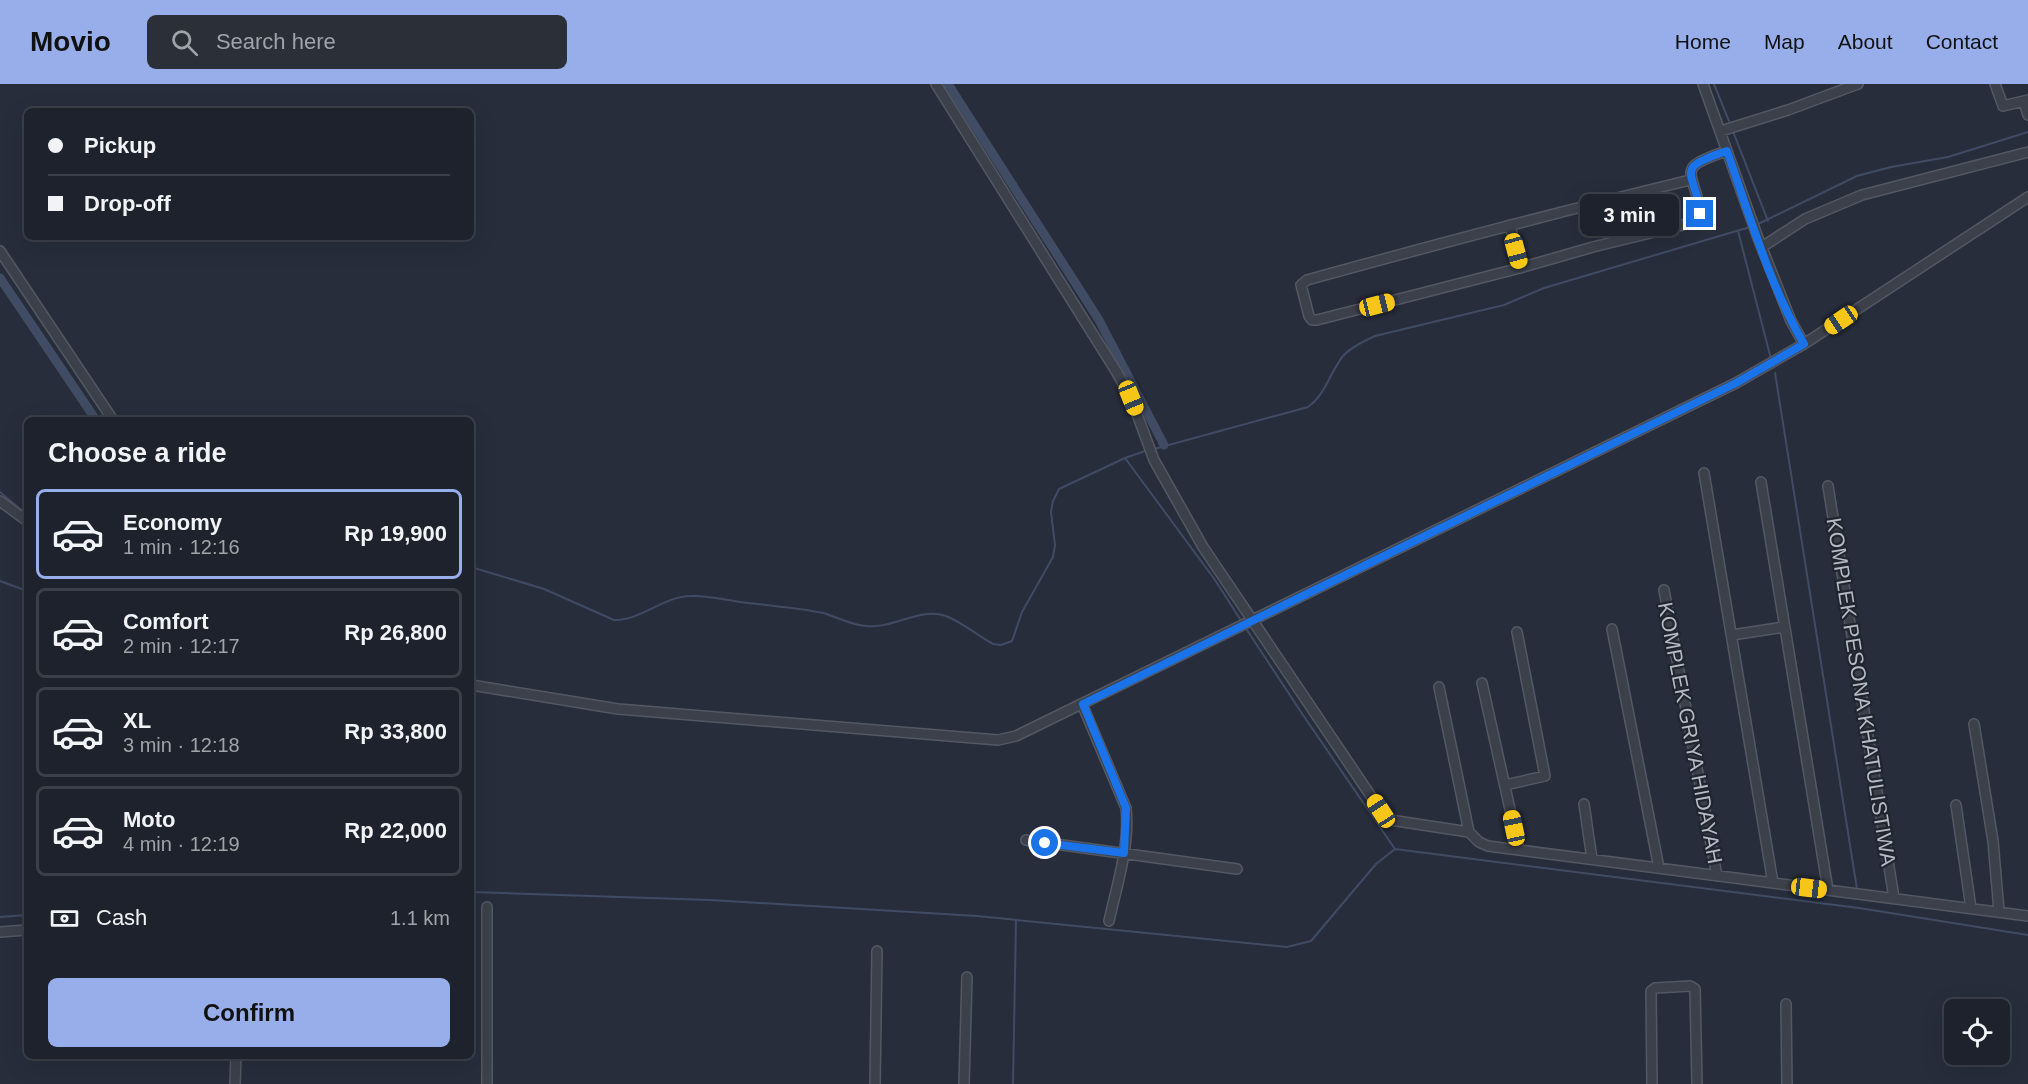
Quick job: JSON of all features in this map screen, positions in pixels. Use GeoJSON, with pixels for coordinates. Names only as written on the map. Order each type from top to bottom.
{"type":"FeatureCollection","features":[{"type":"Feature","properties":{"kind":"street"},"geometry":{"type":"LineString","coordinates":[[936,84],[1116,371],[1131,398],[1154,460],[1208,555],[1388,818],[1394,821],[1469,832]]}},
{"type":"Feature","properties":{"kind":"street"},"geometry":{"type":"LineString","coordinates":[[1703,84],[1748,213],[1791,321],[1804,344]]}},
{"type":"Feature","properties":{"kind":"street"},"geometry":{"type":"LineString","coordinates":[[1721,131],[1788,110],[1858,84]]}},
{"type":"Feature","properties":{"kind":"street"},"geometry":{"type":"LineString","coordinates":[[1995,84],[2003,106],[2026,101],[2028,115]]}},
{"type":"Feature","properties":{"kind":"street"},"geometry":{"type":"LineString","coordinates":[[1690,180],[1510,225],[1302,282],[1310,316],[1312,320],[1317,320],[1693,221],[1700,214],[1690,180],[1692,169],[1697,162],[1727,151]]}},
{"type":"Feature","properties":{"kind":"street"},"geometry":{"type":"LineString","coordinates":[[1760,242],[1862,195],[2028,152]]}},
{"type":"Feature","properties":{"kind":"street"},"geometry":{"type":"LineString","coordinates":[[474,685],[618,709],[998,740],[1016,736],[1736,383],[1804,344],[2028,197]]}},
{"type":"Feature","properties":{"kind":"street"},"geometry":{"type":"LineString","coordinates":[[1510,225],[1520,268]]}},
{"type":"Feature","properties":{"kind":"street"},"geometry":{"type":"LineString","coordinates":[[0,251],[111,417]]}},
{"type":"Feature","properties":{"kind":"street"},"geometry":{"type":"LineString","coordinates":[[1704,473],[1773,883]]}},
{"type":"Feature","properties":{"kind":"street"},"geometry":{"type":"LineString","coordinates":[[1761,482],[1828,890]]}},
{"type":"Feature","properties":{"kind":"street","name":"KOMPLEK PESONA KHATULISTIWA"},"geometry":{"type":"LineString","coordinates":[[1828,486],[1894,897]]}},
{"type":"Feature","properties":{"kind":"street"},"geometry":{"type":"LineString","coordinates":[[0,501],[24,519]]}},
{"type":"Feature","properties":{"kind":"street","name":"KOMPLEK GRIYA HIDAYAH"},"geometry":{"type":"LineString","coordinates":[[1664,590],[1716,876]]}},
{"type":"Feature","properties":{"kind":"street"},"geometry":{"type":"LineString","coordinates":[[1732,635],[1784,627]]}},
{"type":"Feature","properties":{"kind":"street"},"geometry":{"type":"LineString","coordinates":[[1612,629],[1659,868]]}},
{"type":"Feature","properties":{"kind":"street"},"geometry":{"type":"LineString","coordinates":[[1505,784],[1545,776],[1518,632]]}},
{"type":"Feature","properties":{"kind":"street"},"geometry":{"type":"LineString","coordinates":[[1482,683],[1519,850]]}},
{"type":"Feature","properties":{"kind":"street"},"geometry":{"type":"LineString","coordinates":[[1439,687],[1469,832],[1479,842],[1488,846],[2028,916]]}},
{"type":"Feature","properties":{"kind":"street"},"geometry":{"type":"LineString","coordinates":[[1083,704],[1126,808],[1124,853],[1109,921]]}},
{"type":"Feature","properties":{"kind":"street"},"geometry":{"type":"LineString","coordinates":[[1974,724],[1993,842],[1999,911]]}},
{"type":"Feature","properties":{"kind":"street"},"geometry":{"type":"LineString","coordinates":[[1584,804],[1592,860]]}},
{"type":"Feature","properties":{"kind":"street"},"geometry":{"type":"LineString","coordinates":[[1956,805],[1971,908]]}},
{"type":"Feature","properties":{"kind":"street"},"geometry":{"type":"LineString","coordinates":[[1026,840],[1237,869]]}},
{"type":"Feature","properties":{"kind":"street"},"geometry":{"type":"LineString","coordinates":[[487,908],[487,1084]]}},
{"type":"Feature","properties":{"kind":"street"},"geometry":{"type":"LineString","coordinates":[[0,932],[24,930]]}},
{"type":"Feature","properties":{"kind":"street"},"geometry":{"type":"LineString","coordinates":[[875,1084],[877,951]]}},
{"type":"Feature","properties":{"kind":"street"},"geometry":{"type":"LineString","coordinates":[[964,1084],[967,977]]}},
{"type":"Feature","properties":{"kind":"street"},"geometry":{"type":"LineString","coordinates":[[1652,1084],[1651,991],[1655,988],[1690,986],[1695,989],[1697,1084]]}},
{"type":"Feature","properties":{"kind":"street"},"geometry":{"type":"LineString","coordinates":[[1786,1004],[1787,1084]]}},
{"type":"Feature","properties":{"kind":"street"},"geometry":{"type":"LineString","coordinates":[[235,1084],[236,1059]]}},
{"type":"Feature","properties":{"kind":"waterway"},"geometry":{"type":"LineString","coordinates":[[948,84],[1099,320],[1164,445]]}},
{"type":"Feature","properties":{"kind":"waterway"},"geometry":{"type":"LineString","coordinates":[[1714,84],[1729,121]]}},
{"type":"Feature","properties":{"kind":"waterway"},"geometry":{"type":"LineString","coordinates":[[1756,225],[1857,176],[1891,167],[1948,157],[2028,132]]}},
{"type":"Feature","properties":{"kind":"waterway"},"geometry":{"type":"LineString","coordinates":[[1734,134],[1768,221]]}},
{"type":"Feature","properties":{"kind":"waterway"},"geometry":{"type":"LineString","coordinates":[[1154,449],[1308,407],[1324,389],[1343,356],[1354,347],[1375,336],[1504,305],[1544,288],[1750,227]]}},
{"type":"Feature","properties":{"kind":"waterway"},"geometry":{"type":"LineString","coordinates":[[1738,231],[1771,359]]}},
{"type":"Feature","properties":{"kind":"waterway"},"geometry":{"type":"LineString","coordinates":[[0,278],[94,417]]}},
{"type":"Feature","properties":{"kind":"waterway"},"geometry":{"type":"LineString","coordinates":[[1775,373],[1857,889]]}},
{"type":"Feature","properties":{"kind":"waterway"},"geometry":{"type":"LineString","coordinates":[[474,568],[544,589],[614,620],[633,617],[681,597],[703,596],[813,611],[866,626],[936,614],[964,625],[993,644],[1001,645],[1012,641],[1022,612],[1053,557],[1055,545],[1051,512],[1059,489],[1125,458],[1148,450]]}},
{"type":"Feature","properties":{"kind":"waterway"},"geometry":{"type":"LineString","coordinates":[[1125,458],[1215,580],[1242,622]]}},
{"type":"Feature","properties":{"kind":"waterway"},"geometry":{"type":"LineString","coordinates":[[0,492],[24,512]]}},
{"type":"Feature","properties":{"kind":"waterway"},"geometry":{"type":"LineString","coordinates":[[0,581],[24,590]]}},
{"type":"Feature","properties":{"kind":"waterway"},"geometry":{"type":"LineString","coordinates":[[1245,627],[1395,849],[1859,908],[2028,935]]}},
{"type":"Feature","properties":{"kind":"waterway"},"geometry":{"type":"LineString","coordinates":[[474,892],[710,900],[977,916],[1287,947],[1311,941],[1376,864],[1395,849]]}},
{"type":"Feature","properties":{"kind":"waterway"},"geometry":{"type":"LineString","coordinates":[[0,917],[24,915]]}},
{"type":"Feature","properties":{"kind":"waterway"},"geometry":{"type":"LineString","coordinates":[[1013,1084],[1016,920]]}},
{"type":"Feature","properties":{"kind":"route"},"geometry":{"type":"LineString","coordinates":[[1045,843],[1124,853],[1126,808],[1083,704],[1736,383],[1804,344],[1785,306],[1748,213],[1727,151],[1697,162],[1692,169],[1690,180],[1700,214]]}}]}
